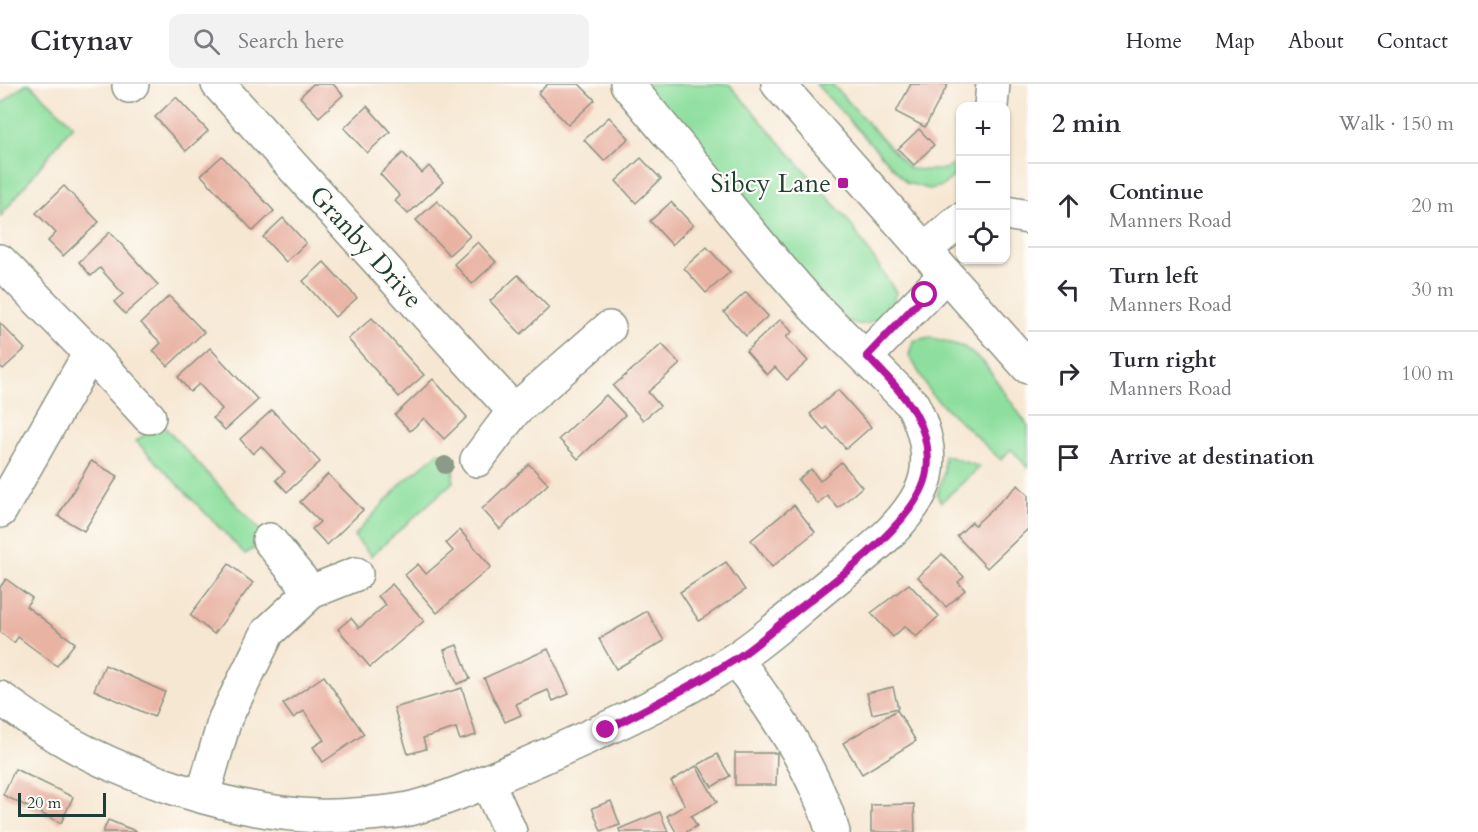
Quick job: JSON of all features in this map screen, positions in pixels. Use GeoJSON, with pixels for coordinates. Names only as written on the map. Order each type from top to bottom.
{"type":"FeatureCollection","features":[{"type":"Feature","properties":{"kind":"street","name":"Granby Drive"},"geometry":{"type":"LineString","coordinates":[[218,84],[514,411]]}},
{"type":"Feature","properties":{"kind":"street"},"geometry":{"type":"LineString","coordinates":[[0,698],[52,734],[125,770],[203,795],[318,824],[411,809],[487,781],[606,730],[736,659],[862,558],[901,519],[920,493],[927,473],[928,448],[913,405],[867,356],[814,307],[627,84]]}},
{"type":"Feature","properties":{"kind":"street"},"geometry":{"type":"LineString","coordinates":[[778,84],[1028,367]]}},
{"type":"Feature","properties":{"kind":"street"},"geometry":{"type":"LineString","coordinates":[[991,102],[993,84]]}},
{"type":"Feature","properties":{"kind":"street"},"geometry":{"type":"LineString","coordinates":[[1010,214],[1028,217]]}},
{"type":"Feature","properties":{"kind":"street"},"geometry":{"type":"LineString","coordinates":[[867,356],[935,263],[956,227]]}},
{"type":"Feature","properties":{"kind":"street"},"geometry":{"type":"LineString","coordinates":[[0,261],[149,417]]}},
{"type":"Feature","properties":{"kind":"street"},"geometry":{"type":"LineString","coordinates":[[477,460],[514,411],[609,328]]}},
{"type":"Feature","properties":{"kind":"street"},"geometry":{"type":"LineString","coordinates":[[0,510],[90,354]]}},
{"type":"Feature","properties":{"kind":"street"},"geometry":{"type":"LineString","coordinates":[[269,540],[311,592]]}},
{"type":"Feature","properties":{"kind":"street"},"geometry":{"type":"LineString","coordinates":[[203,795],[225,720],[268,632],[311,592],[356,574]]}},
{"type":"Feature","properties":{"kind":"street"},"geometry":{"type":"LineString","coordinates":[[736,659],[783,724],[828,814],[833,832]]}},
{"type":"Feature","properties":{"kind":"street"},"geometry":{"type":"LineString","coordinates":[[487,781],[510,832]]}},
{"type":"Feature","properties":{"kind":"green space"},"geometry":{"type":"Polygon","coordinates":[[[25,84],[30,84],[73,125],[0,217],[0,105],[25,84]]]}},
{"type":"Feature","properties":{"kind":"green space"},"geometry":{"type":"Polygon","coordinates":[[[642,84],[729,84],[847,219],[896,292],[885,312],[872,322],[857,324],[845,319],[837,312],[773,245],[642,84]]]}},
{"type":"Feature","properties":{"kind":"green space"},"geometry":{"type":"Polygon","coordinates":[[[816,84],[832,84],[910,169],[945,169],[956,162],[956,174],[942,186],[929,189],[907,183],[816,84]]]}},
{"type":"Feature","properties":{"kind":"green space"},"geometry":{"type":"Polygon","coordinates":[[[930,337],[964,347],[984,363],[1028,426],[1028,468],[1011,449],[1001,460],[931,394],[909,355],[913,341],[930,337]]]}},
{"type":"Feature","properties":{"kind":"green space"},"geometry":{"type":"Polygon","coordinates":[[[160,422],[269,540],[245,554],[136,441],[160,422]]]}},
{"type":"Feature","properties":{"kind":"green space"},"geometry":{"type":"Polygon","coordinates":[[[439,452],[454,465],[453,482],[371,556],[354,536],[402,483],[439,452]]]}},
{"type":"Feature","properties":{"kind":"green space"},"geometry":{"type":"Polygon","coordinates":[[[944,455],[980,467],[941,502],[937,495],[944,472],[944,455]]]}},
{"type":"Feature","properties":{"kind":"building"},"geometry":{"type":"Polygon","coordinates":[[[313,84],[333,84],[343,95],[319,117],[300,97],[313,84]]]}},
{"type":"Feature","properties":{"kind":"building"},"geometry":{"type":"Polygon","coordinates":[[[548,84],[579,84],[595,100],[568,125],[538,93],[548,84]]]}},
{"type":"Feature","properties":{"kind":"building"},"geometry":{"type":"Polygon","coordinates":[[[911,84],[948,84],[925,127],[896,112],[911,84]]]}},
{"type":"Feature","properties":{"kind":"building"},"geometry":{"type":"Polygon","coordinates":[[[176,97],[208,131],[186,151],[155,117],[176,97]]]}},
{"type":"Feature","properties":{"kind":"building"},"geometry":{"type":"Polygon","coordinates":[[[367,106],[390,132],[367,153],[344,128],[367,106]]]}},
{"type":"Feature","properties":{"kind":"building"},"geometry":{"type":"Polygon","coordinates":[[[609,117],[629,138],[604,161],[584,140],[609,117]]]}},
{"type":"Feature","properties":{"kind":"building"},"geometry":{"type":"Polygon","coordinates":[[[919,129],[934,145],[914,165],[898,149],[919,129]]]}},
{"type":"Feature","properties":{"kind":"building"},"geometry":{"type":"Polygon","coordinates":[[[403,153],[422,173],[429,166],[443,182],[408,214],[395,201],[400,196],[380,174],[403,153]]]}},
{"type":"Feature","properties":{"kind":"building"},"geometry":{"type":"Polygon","coordinates":[[[222,156],[274,211],[253,231],[201,175],[222,156]]]}},
{"type":"Feature","properties":{"kind":"building"},"geometry":{"type":"Polygon","coordinates":[[[641,158],[661,179],[636,203],[616,181],[641,158]]]}},
{"type":"Feature","properties":{"kind":"building"},"geometry":{"type":"Polygon","coordinates":[[[64,186],[99,222],[63,256],[48,241],[56,233],[36,213],[64,186]]]}},
{"type":"Feature","properties":{"kind":"building"},"geometry":{"type":"Polygon","coordinates":[[[437,201],[470,236],[449,255],[416,220],[437,201]]]}},
{"type":"Feature","properties":{"kind":"building"},"geometry":{"type":"Polygon","coordinates":[[[671,202],[693,225],[672,245],[650,221],[671,202]]]}},
{"type":"Feature","properties":{"kind":"building"},"geometry":{"type":"Polygon","coordinates":[[[283,218],[306,243],[286,262],[263,237],[283,218]]]}},
{"type":"Feature","properties":{"kind":"building"},"geometry":{"type":"Polygon","coordinates":[[[110,232],[158,285],[125,314],[114,302],[123,294],[100,268],[91,276],[79,262],[110,232]]]}},
{"type":"Feature","properties":{"kind":"building"},"geometry":{"type":"Polygon","coordinates":[[[478,242],[496,262],[472,284],[454,264],[478,242]]]}},
{"type":"Feature","properties":{"kind":"building"},"geometry":{"type":"Polygon","coordinates":[[[707,247],[730,272],[706,293],[684,268],[707,247]]]}},
{"type":"Feature","properties":{"kind":"building"},"geometry":{"type":"Polygon","coordinates":[[[324,262],[357,298],[335,317],[303,281],[324,262]]]}},
{"type":"Feature","properties":{"kind":"building"},"geometry":{"type":"Polygon","coordinates":[[[518,275],[549,308],[521,334],[490,301],[518,275]]]}},
{"type":"Feature","properties":{"kind":"building"},"geometry":{"type":"Polygon","coordinates":[[[746,292],[768,316],[746,336],[724,312],[746,292]]]}},
{"type":"Feature","properties":{"kind":"building"},"geometry":{"type":"Polygon","coordinates":[[[169,296],[204,332],[168,366],[153,351],[161,343],[141,323],[169,296]]]}},
{"type":"Feature","properties":{"kind":"building"},"geometry":{"type":"Polygon","coordinates":[[[372,318],[424,375],[399,397],[348,339],[372,318]]]}},
{"type":"Feature","properties":{"kind":"building"},"geometry":{"type":"Polygon","coordinates":[[[781,319],[792,332],[786,337],[808,361],[787,380],[775,367],[767,375],[746,351],[781,319]]]}},
{"type":"Feature","properties":{"kind":"building"},"geometry":{"type":"Polygon","coordinates":[[[0,323],[25,349],[3,369],[0,366],[0,323]]]}},
{"type":"Feature","properties":{"kind":"building"},"geometry":{"type":"Polygon","coordinates":[[[662,344],[680,364],[648,392],[660,406],[643,420],[613,386],[662,344]]]}},
{"type":"Feature","properties":{"kind":"building"},"geometry":{"type":"Polygon","coordinates":[[[210,348],[258,400],[225,430],[213,418],[222,409],[199,384],[190,392],[178,377],[210,348]]]}},
{"type":"Feature","properties":{"kind":"building"},"geometry":{"type":"Polygon","coordinates":[[[433,379],[467,417],[444,439],[424,418],[410,431],[395,415],[433,379]]]}},
{"type":"Feature","properties":{"kind":"building"},"geometry":{"type":"Polygon","coordinates":[[[838,390],[871,427],[846,449],[827,427],[824,430],[810,414],[838,390]]]}},
{"type":"Feature","properties":{"kind":"building"},"geometry":{"type":"Polygon","coordinates":[[[606,395],[625,415],[578,459],[559,439],[606,395]]]}},
{"type":"Feature","properties":{"kind":"building"},"geometry":{"type":"Polygon","coordinates":[[[272,410],[320,462],[287,492],[276,480],[285,472],[261,446],[253,454],[240,439],[272,410]]]}},
{"type":"Feature","properties":{"kind":"building"},"geometry":{"type":"Polygon","coordinates":[[[91,461],[118,476],[84,531],[58,516],[91,461]]]}},
{"type":"Feature","properties":{"kind":"building"},"geometry":{"type":"Polygon","coordinates":[[[841,462],[862,487],[838,508],[827,495],[818,504],[798,480],[811,469],[820,481],[841,462]]]}},
{"type":"Feature","properties":{"kind":"building"},"geometry":{"type":"Polygon","coordinates":[[[529,464],[548,484],[500,529],[482,509],[529,464]]]}},
{"type":"Feature","properties":{"kind":"building"},"geometry":{"type":"Polygon","coordinates":[[[328,474],[363,510],[327,545],[312,529],[320,522],[300,502],[328,474]]]}},
{"type":"Feature","properties":{"kind":"building"},"geometry":{"type":"Polygon","coordinates":[[[1018,485],[1028,495],[1028,529],[987,568],[957,536],[972,522],[975,525],[1018,485]]]}},
{"type":"Feature","properties":{"kind":"building"},"geometry":{"type":"Polygon","coordinates":[[[794,505],[815,532],[772,567],[751,540],[794,505]]]}},
{"type":"Feature","properties":{"kind":"building"},"geometry":{"type":"Polygon","coordinates":[[[460,530],[491,567],[437,613],[405,575],[418,564],[426,574],[453,551],[446,543],[460,530]]]}},
{"type":"Feature","properties":{"kind":"building"},"geometry":{"type":"Polygon","coordinates":[[[942,554],[964,577],[958,582],[965,590],[946,607],[918,577],[942,554]]]}},
{"type":"Feature","properties":{"kind":"building"},"geometry":{"type":"Polygon","coordinates":[[[726,562],[745,590],[699,621],[680,592],[726,562]]]}},
{"type":"Feature","properties":{"kind":"building"},"geometry":{"type":"Polygon","coordinates":[[[229,564],[253,583],[214,634],[190,615],[229,564]]]}},
{"type":"Feature","properties":{"kind":"building"},"geometry":{"type":"Polygon","coordinates":[[[6,579],[32,598],[26,606],[75,643],[57,666],[18,637],[14,643],[0,632],[0,587],[6,579]]]}},
{"type":"Feature","properties":{"kind":"building"},"geometry":{"type":"Polygon","coordinates":[[[392,584],[424,621],[370,667],[338,629],[351,618],[359,628],[386,605],[378,596],[392,584]]]}},
{"type":"Feature","properties":{"kind":"building"},"geometry":{"type":"Polygon","coordinates":[[[909,584],[939,616],[916,637],[905,626],[893,637],[871,613],[909,584]]]}},
{"type":"Feature","properties":{"kind":"building"},"geometry":{"type":"Polygon","coordinates":[[[647,611],[664,641],[616,669],[599,639],[647,611]]]}},
{"type":"Feature","properties":{"kind":"building"},"geometry":{"type":"Polygon","coordinates":[[[457,645],[470,679],[457,684],[444,650],[457,645]]]}},
{"type":"Feature","properties":{"kind":"building"},"geometry":{"type":"Polygon","coordinates":[[[548,649],[569,694],[553,701],[548,690],[516,704],[521,715],[505,722],[484,678],[548,649]]]}},
{"type":"Feature","properties":{"kind":"building"},"geometry":{"type":"Polygon","coordinates":[[[105,665],[165,692],[154,717],[94,690],[105,665]]]}},
{"type":"Feature","properties":{"kind":"building"},"geometry":{"type":"Polygon","coordinates":[[[324,676],[364,734],[323,762],[313,747],[324,740],[304,711],[293,718],[283,704],[324,676]]]}},
{"type":"Feature","properties":{"kind":"building"},"geometry":{"type":"Polygon","coordinates":[[[893,687],[898,708],[872,714],[867,693],[893,687]]]}},
{"type":"Feature","properties":{"kind":"building"},"geometry":{"type":"Polygon","coordinates":[[[462,688],[476,735],[460,740],[456,728],[423,738],[426,749],[408,754],[394,708],[462,688]]]}},
{"type":"Feature","properties":{"kind":"building"},"geometry":{"type":"Polygon","coordinates":[[[897,710],[916,741],[862,774],[843,743],[897,710]]]}},
{"type":"Feature","properties":{"kind":"building"},"geometry":{"type":"Polygon","coordinates":[[[735,753],[777,753],[776,785],[735,785],[735,753]]]}},
{"type":"Feature","properties":{"kind":"building"},"geometry":{"type":"Polygon","coordinates":[[[717,754],[730,776],[712,787],[698,765],[717,754]]]}},
{"type":"Feature","properties":{"kind":"building"},"geometry":{"type":"Polygon","coordinates":[[[696,766],[717,802],[691,816],[697,826],[686,832],[676,832],[667,816],[685,805],[671,781],[696,766]]]}},
{"type":"Feature","properties":{"kind":"building"},"geometry":{"type":"Polygon","coordinates":[[[15,769],[73,797],[61,823],[3,795],[15,769]]]}},
{"type":"Feature","properties":{"kind":"building"},"geometry":{"type":"Polygon","coordinates":[[[611,801],[620,825],[601,831],[592,808],[611,801]]]}},
{"type":"Feature","properties":{"kind":"building"},"geometry":{"type":"Polygon","coordinates":[[[914,804],[915,832],[871,832],[871,805],[914,804]]]}},
{"type":"Feature","properties":{"kind":"building"},"geometry":{"type":"Polygon","coordinates":[[[660,812],[668,832],[620,832],[619,829],[660,812]]]}},
{"type":"Feature","properties":{"kind":"building"},"geometry":{"type":"Polygon","coordinates":[[[108,820],[138,832],[103,832],[108,820]]]}},
{"type":"Feature","properties":{"kind":"place","name":"Sibcy Lane"},"geometry":{"type":"Point","coordinates":[843,183]}},
{"type":"Feature","properties":{"kind":"route"},"geometry":{"type":"LineString","coordinates":[[606,730],[736,659],[862,558],[901,519],[920,493],[927,473],[928,448],[913,405],[867,356],[925,295]]}}]}
